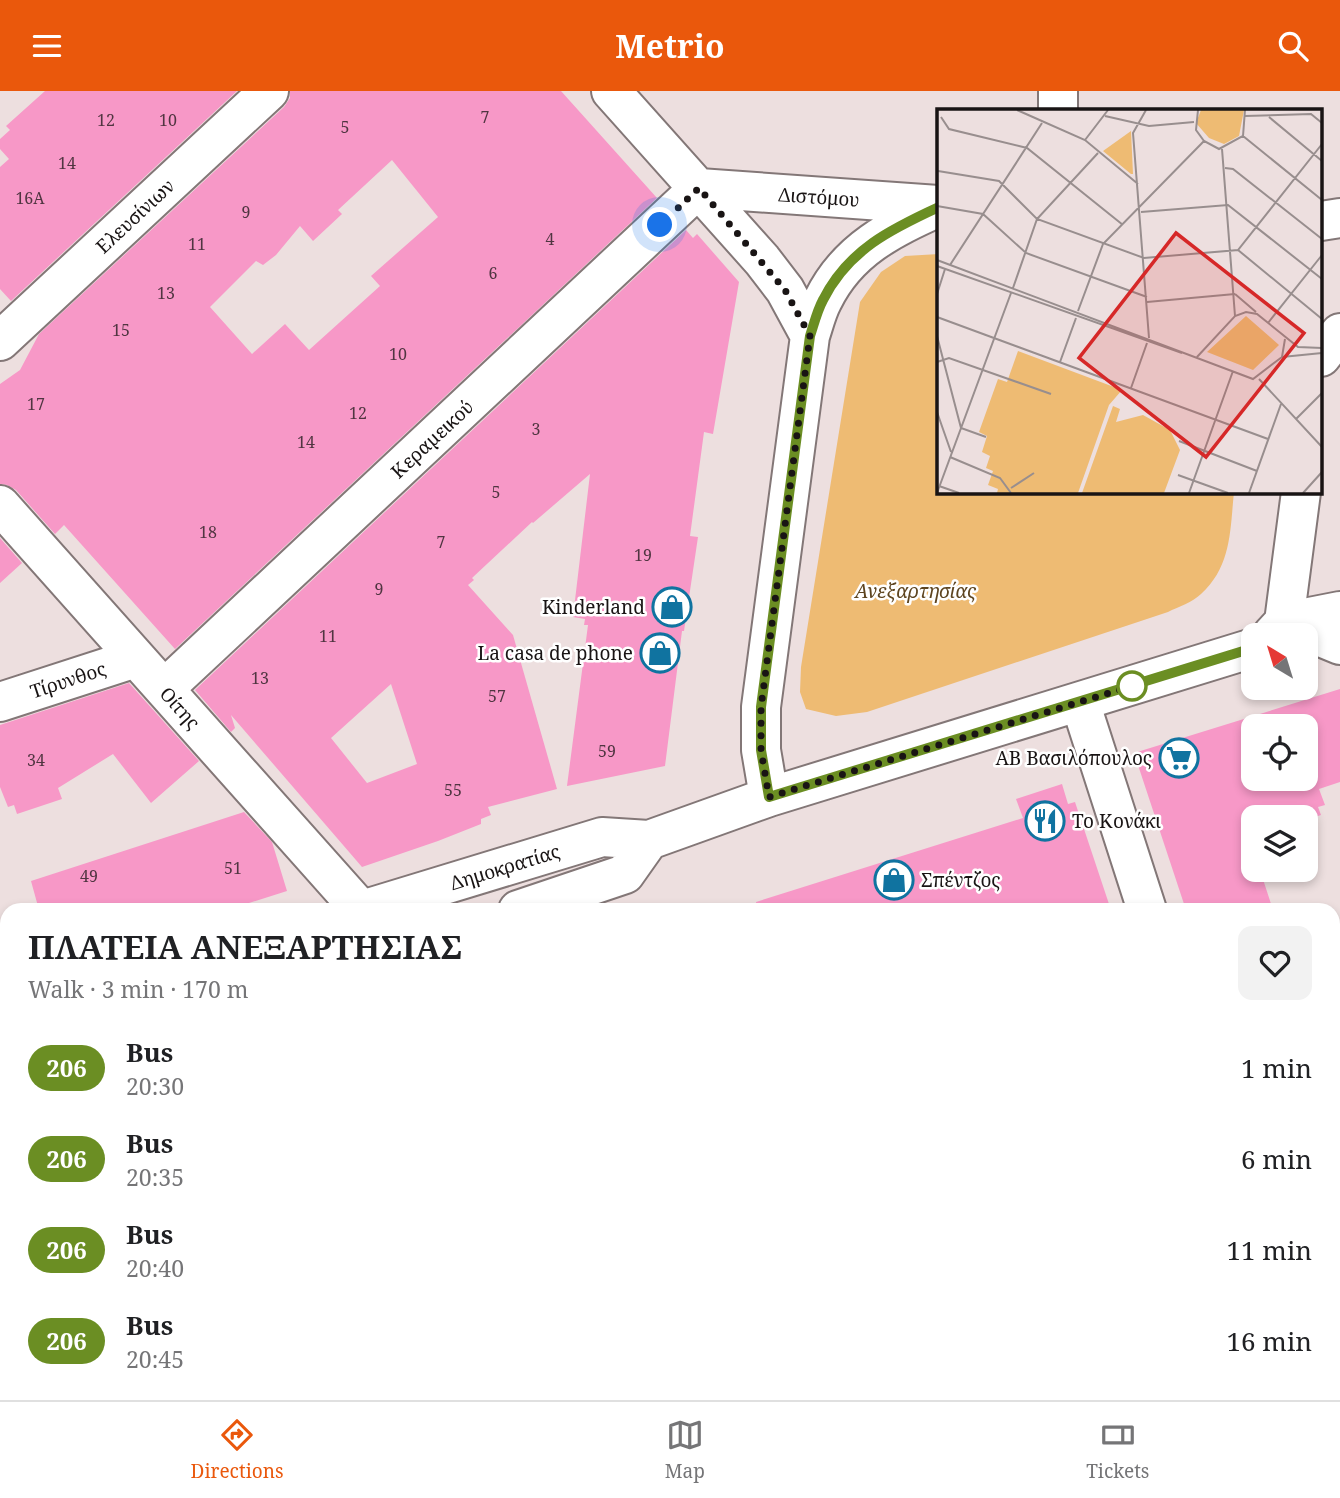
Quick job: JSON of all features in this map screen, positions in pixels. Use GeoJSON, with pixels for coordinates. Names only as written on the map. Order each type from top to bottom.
{"type":"FeatureCollection","features":[{"type":"Feature","properties":{"kind":"street","name":"Ελευσίνιων"},"geometry":{"type":"LineString","coordinates":[[0,341],[269,91]]}},
{"type":"Feature","properties":{"kind":"street"},"geometry":{"type":"LineString","coordinates":[[611,91],[699,188],[785,290],[810,336]]}},
{"type":"Feature","properties":{"kind":"street"},"geometry":{"type":"LineString","coordinates":[[1058,91],[1058,109]]}},
{"type":"Feature","properties":{"kind":"street","name":"Διστόμου"},"geometry":{"type":"LineString","coordinates":[[699,188],[937,206]]}},
{"type":"Feature","properties":{"kind":"street","name":"Κεραµεικού"},"geometry":{"type":"LineString","coordinates":[[164,689],[699,188]]}},
{"type":"Feature","properties":{"kind":"street"},"geometry":{"type":"LineString","coordinates":[[769,797],[761,750],[761,707],[810,336],[823,300],[839,274],[858,253],[890,230],[937,207]]}},
{"type":"Feature","properties":{"kind":"street"},"geometry":{"type":"LineString","coordinates":[[1322,221],[1340,218]]}},
{"type":"Feature","properties":{"kind":"street"},"geometry":{"type":"LineString","coordinates":[[1322,356],[1340,333]]}},
{"type":"Feature","properties":{"kind":"street"},"geometry":{"type":"LineString","coordinates":[[1279,623],[1301,493]]}},
{"type":"Feature","properties":{"kind":"street","name":"Οίτης"},"geometry":{"type":"LineString","coordinates":[[0,505],[356,903]]}},
{"type":"Feature","properties":{"kind":"street"},"geometry":{"type":"LineString","coordinates":[[1299,623],[1340,611]]}},
{"type":"Feature","properties":{"kind":"street"},"geometry":{"type":"LineString","coordinates":[[1318,639],[1340,645]]}},
{"type":"Feature","properties":{"kind":"street","name":"Δημοκρατίας"},"geometry":{"type":"LineString","coordinates":[[385,903],[603,838],[649,840],[769,797],[1241,652]]}},
{"type":"Feature","properties":{"kind":"street","name":"Τίρυνθος"},"geometry":{"type":"LineString","coordinates":[[0,702],[136,658]]}},
{"type":"Feature","properties":{"kind":"street"},"geometry":{"type":"LineString","coordinates":[[1080,702],[1145,903]]}},
{"type":"Feature","properties":{"kind":"street"},"geometry":{"type":"LineString","coordinates":[[539,903],[625,874],[649,840]]}},
{"type":"Feature","properties":{"kind":"green space","name":"Ανεξαρτησίας"},"geometry":{"type":"Polygon","coordinates":[[[937,254],[937,493],[1234,493],[1230,533],[1219,571],[1201,594],[1190,602],[1168,612],[867,712],[836,716],[806,709],[800,692],[801,667],[860,302],[881,272],[905,256],[937,254]]]}},
{"type":"Feature","properties":{"kind":"building"},"geometry":{"type":"Polygon","coordinates":[[[45,91],[237,91],[11,301],[0,289],[0,167],[9,159],[0,149],[0,139],[10,130],[6,126],[45,91]]]}},
{"type":"Feature","properties":{"kind":"building"},"geometry":{"type":"Polygon","coordinates":[[[290,91],[561,91],[657,198],[175,649],[64,525],[55,534],[16,490],[0,484],[0,384],[20,370],[39,334],[284,107],[290,98],[290,91]],[[392,160],[338,210],[342,214],[313,241],[300,226],[276,255],[263,265],[256,261],[210,307],[252,354],[285,324],[309,350],[380,286],[371,276],[438,217],[392,160]]]}},
{"type":"Feature","properties":{"kind":"building"},"geometry":{"type":"Polygon","coordinates":[[[686,230],[693,238],[697,234],[739,282],[713,434],[704,432],[690,536],[698,537],[682,631],[665,766],[567,786],[588,625],[584,625],[585,619],[573,617],[590,474],[532,522],[472,578],[474,580],[468,585],[513,635],[557,789],[488,807],[491,815],[481,819],[481,824],[362,867],[231,715],[235,728],[231,732],[195,690],[686,230]],[[391,684],[331,738],[367,783],[417,764],[391,684]]]}},
{"type":"Feature","properties":{"kind":"building"},"geometry":{"type":"Polygon","coordinates":[[[0,538],[22,563],[0,583],[0,538]]]}},
{"type":"Feature","properties":{"kind":"building"},"geometry":{"type":"Polygon","coordinates":[[[129,683],[199,761],[151,803],[113,754],[58,788],[62,799],[17,814],[14,805],[8,807],[0,787],[0,725],[129,683]]]}},
{"type":"Feature","properties":{"kind":"building"},"geometry":{"type":"Polygon","coordinates":[[[1340,689],[1340,782],[1319,789],[1325,805],[1241,805],[1241,882],[1264,882],[1271,903],[1184,903],[1134,753],[1241,720],[1241,791],[1318,791],[1318,714],[1260,714],[1305,700],[1318,700],[1318,696],[1340,689]]]}},
{"type":"Feature","properties":{"kind":"building"},"geometry":{"type":"Polygon","coordinates":[[[1062,784],[1068,804],[1075,802],[1109,903],[756,903],[1023,818],[1016,799],[1062,784]]]}},
{"type":"Feature","properties":{"kind":"building"},"geometry":{"type":"Polygon","coordinates":[[[244,812],[272,842],[287,891],[249,903],[37,903],[31,881],[244,812]]]}},
{"type":"Feature","properties":{"kind":"bus line","name":"206"},"geometry":{"type":"LineString","coordinates":[[937,208],[890,230],[858,253],[839,274],[823,300],[810,336],[761,707],[761,750],[769,797],[1241,653]]}},
{"type":"Feature","properties":{"kind":"place","name":"Kinderland"},"geometry":{"type":"Point","coordinates":[672,607]}},
{"type":"Feature","properties":{"kind":"place","name":"La casa de phone"},"geometry":{"type":"Point","coordinates":[660,653]}},
{"type":"Feature","properties":{"kind":"place","name":"ΑΒ Βασιλόπουλος"},"geometry":{"type":"Point","coordinates":[1179,758]}},
{"type":"Feature","properties":{"kind":"place","name":"Το Κονάκι"},"geometry":{"type":"Point","coordinates":[1045,821]}},
{"type":"Feature","properties":{"kind":"place","name":"Σπέντζος"},"geometry":{"type":"Point","coordinates":[894,880]}},
{"type":"Feature","properties":{"kind":"route"},"geometry":{"type":"LineString","coordinates":[[660,225],[699,188],[785,290],[810,336],[761,707],[761,750],[769,797],[1132,686]]}}]}
